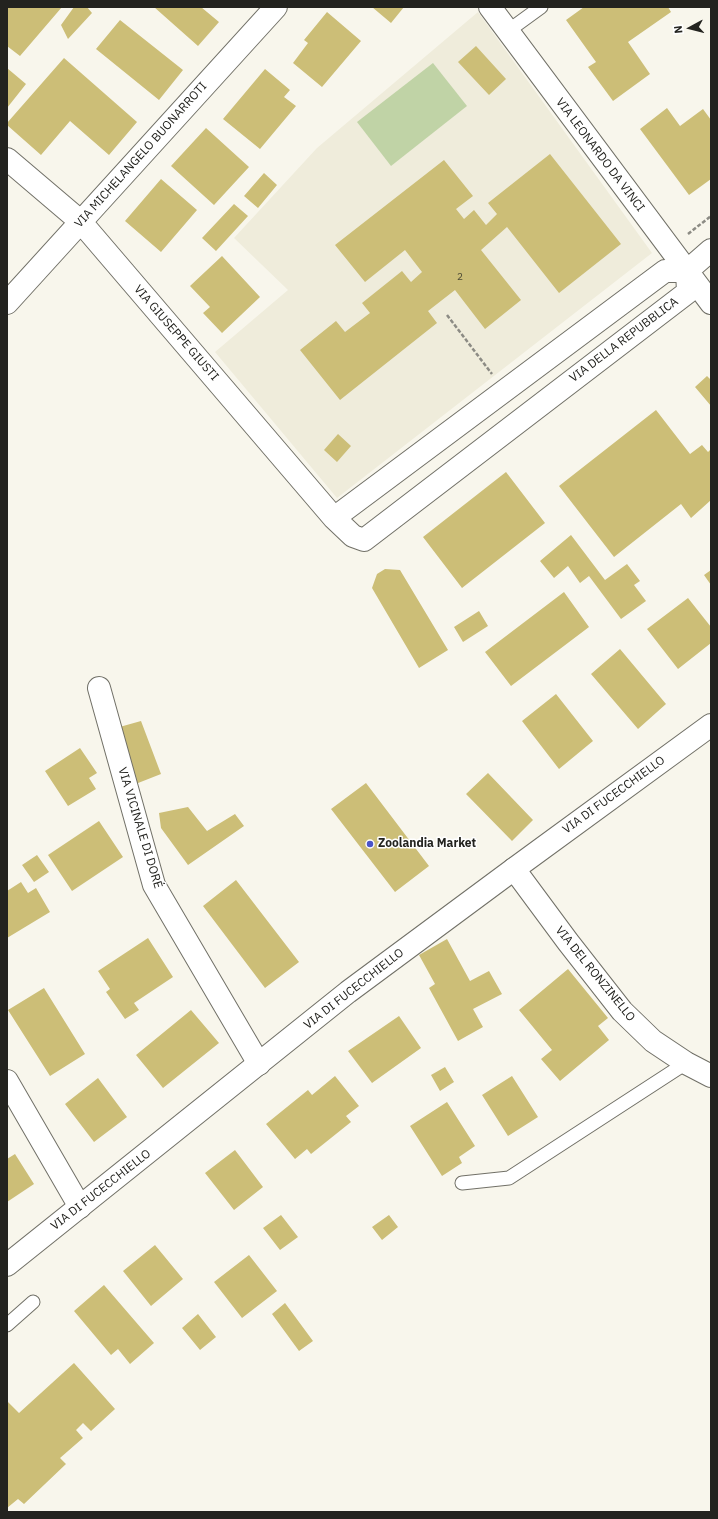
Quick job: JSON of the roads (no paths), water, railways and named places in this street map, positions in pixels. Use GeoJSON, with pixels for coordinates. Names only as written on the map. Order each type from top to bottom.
{"type":"FeatureCollection","features":[{"type":"Feature","properties":{"kind":"street","name":"VIA MICHELANGELO BUONARROTI"},"geometry":{"type":"LineString","coordinates":[[7,303],[276,7]]}},
{"type":"Feature","properties":{"kind":"street","name":"VIA LEONARDO DA VINCI"},"geometry":{"type":"LineString","coordinates":[[490,7],[711,303]]}},
{"type":"Feature","properties":{"kind":"street","name":"VIA GIUSEPPE GIUSTI"},"geometry":{"type":"LineString","coordinates":[[7,159],[80,221],[334,518]]}},
{"type":"Feature","properties":{"kind":"street"},"geometry":{"type":"LineString","coordinates":[[334,518],[665,271],[687,271],[711,250]]}},
{"type":"Feature","properties":{"kind":"street","name":"VIA DELLA REPUBBLICA"},"geometry":{"type":"LineString","coordinates":[[334,518],[353,536],[364,540],[688,292],[687,271]]}},
{"type":"Feature","properties":{"kind":"street","name":"VIA VICINALE DI DORÉ"},"geometry":{"type":"LineString","coordinates":[[98,688],[154,885],[259,1064]]}},
{"type":"Feature","properties":{"kind":"street","name":"VIA DI FUCECCHIELLO"},"geometry":{"type":"LineString","coordinates":[[7,1265],[348,992],[711,725]]}},
{"type":"Feature","properties":{"kind":"street","name":"VIA DEL RONZINELLO"},"geometry":{"type":"LineString","coordinates":[[514,869],[622,1012],[653,1041],[686,1063],[711,1076]]}},
{"type":"Feature","properties":{"kind":"street"},"geometry":{"type":"LineString","coordinates":[[7,1081],[80,1207]]}},
{"type":"Feature","properties":{"kind":"lane"},"geometry":{"type":"LineString","coordinates":[[508,31],[541,7]]}},
{"type":"Feature","properties":{"kind":"lane"},"geometry":{"type":"LineString","coordinates":[[462,1183],[509,1178],[686,1063]]}},
{"type":"Feature","properties":{"kind":"lane"},"geometry":{"type":"LineString","coordinates":[[7,1325],[33,1302]]}},
{"type":"Feature","properties":{"kind":"place","name":"Zoolandia Market"},"geometry":{"type":"Point","coordinates":[370,844]}}]}
